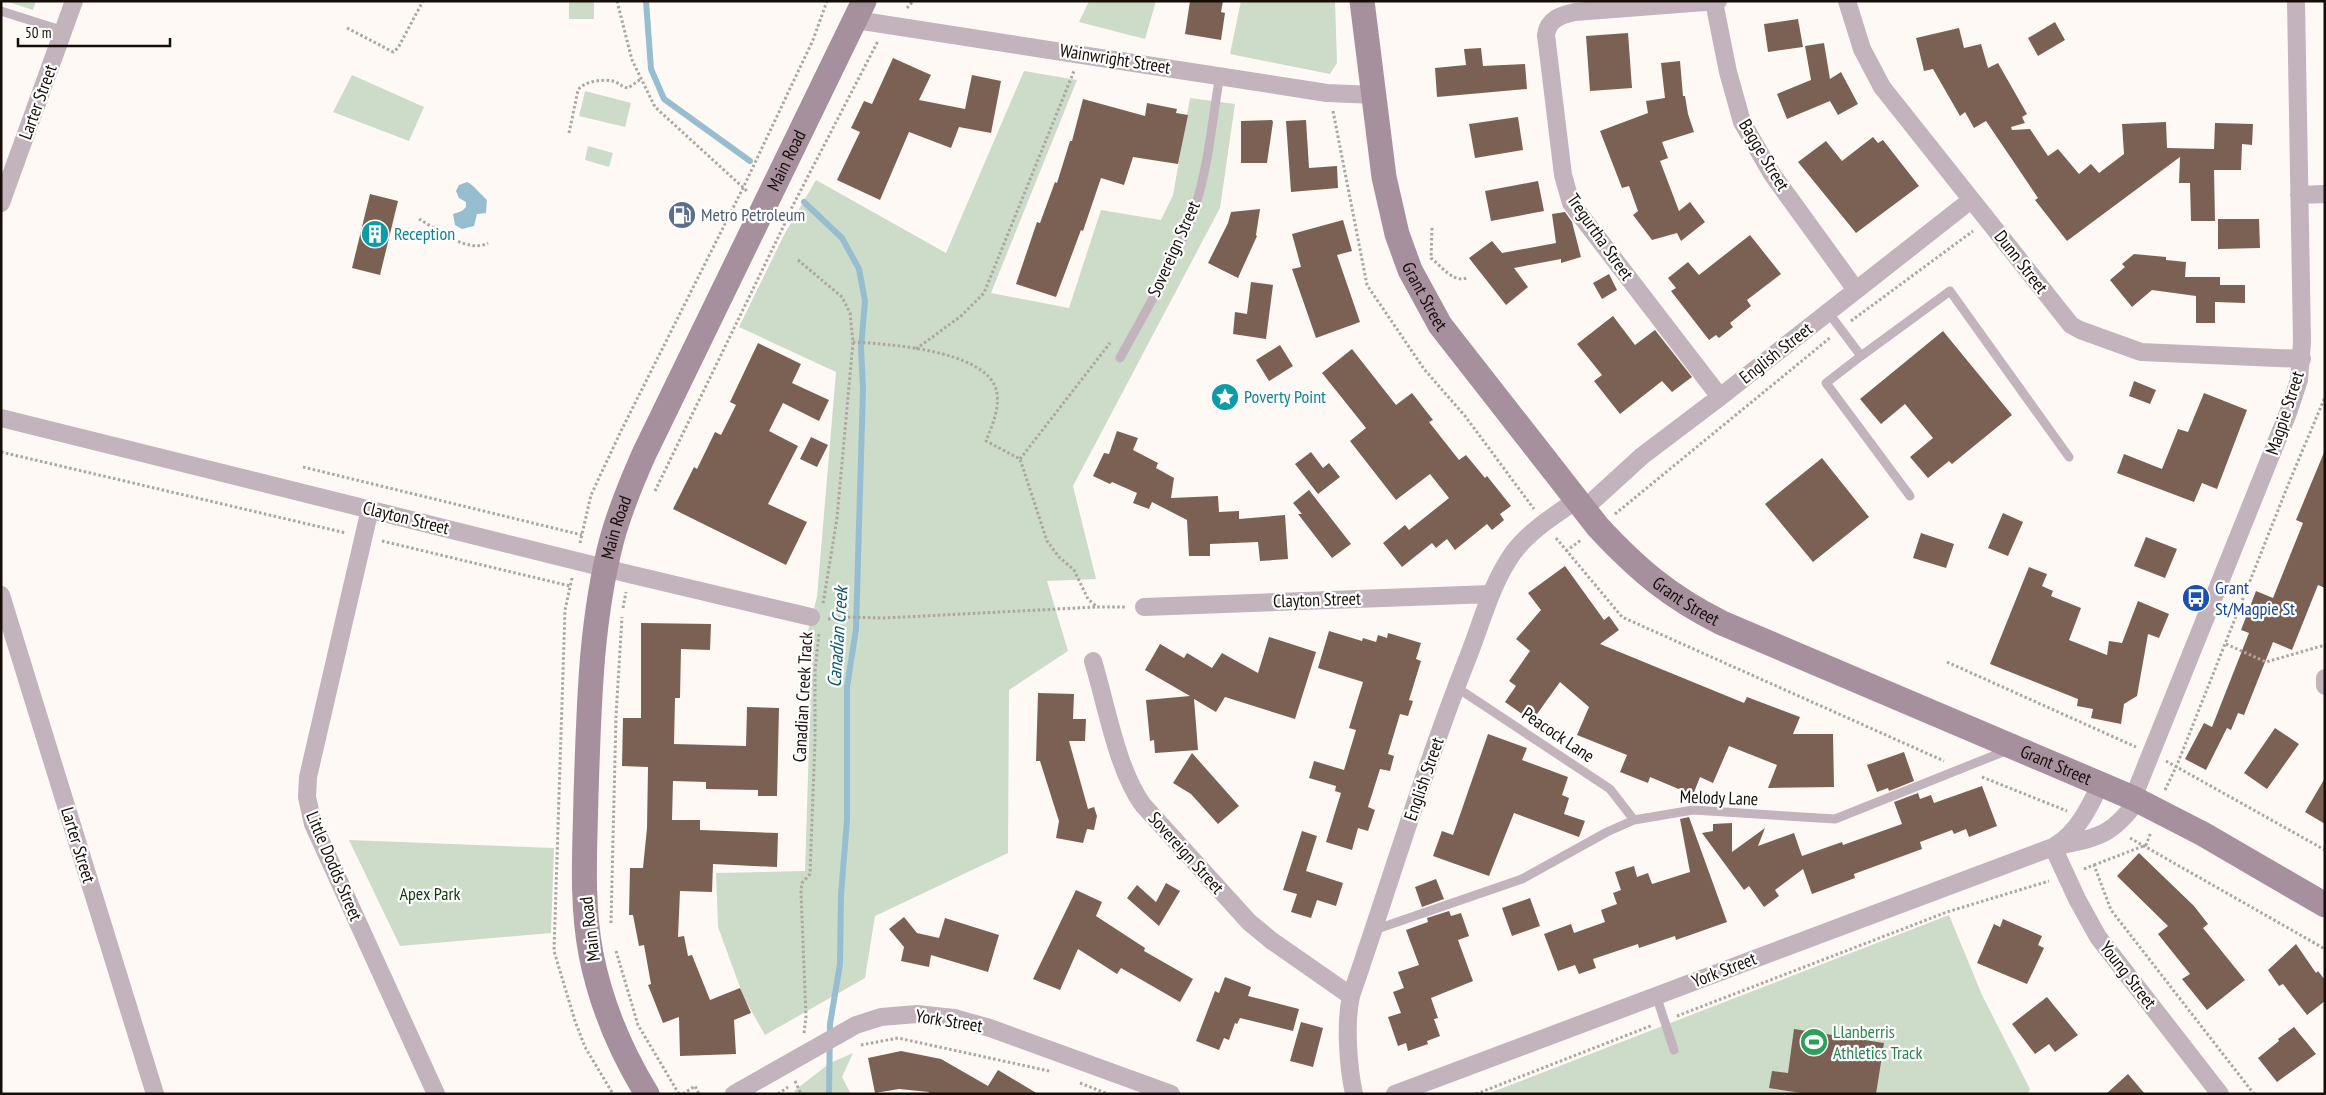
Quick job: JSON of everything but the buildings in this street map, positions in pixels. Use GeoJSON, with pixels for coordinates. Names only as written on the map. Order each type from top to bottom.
{"type":"FeatureCollection","features":[{"type":"Feature","properties":{"kind":"main road","name":"Grant Street"},"geometry":{"type":"LineString","coordinates":[[1362,1],[1380,155],[1397,234],[1415,281],[1440,326],[1586,512],[1627,559],[1667,592],[1697,610],[2143,803],[2325,905]]}},
{"type":"Feature","properties":{"kind":"main road","name":"Main Road"},"geometry":{"type":"LineString","coordinates":[[647,1094],[618,1043],[608,1017],[598,984],[587,926],[585,853],[590,686],[598,607],[605,568],[624,501],[644,454],[860,11]]}},
{"type":"Feature","properties":{"kind":"street","name":"Larter Street"},"geometry":{"type":"LineString","coordinates":[[1,203],[74,1]]}},
{"type":"Feature","properties":{"kind":"street"},"geometry":{"type":"LineString","coordinates":[[1714,2],[1718,1]]}},
{"type":"Feature","properties":{"kind":"street","name":"Dunn Street"},"geometry":{"type":"LineString","coordinates":[[1847,1],[1862,49],[1875,76],[2067,320],[2080,330],[2141,352],[2302,360]]}},
{"type":"Feature","properties":{"kind":"street","name":"Magpie Street"},"geometry":{"type":"LineString","coordinates":[[2143,803],[2299,380],[2302,360],[2296,1]]}},
{"type":"Feature","properties":{"kind":"street","name":"Tregurtha Street"},"geometry":{"type":"LineString","coordinates":[[1714,2],[1575,12],[1553,20],[1547,28],[1546,35],[1563,175],[1569,198],[1720,397]]}},
{"type":"Feature","properties":{"kind":"street","name":"Bagge Street"},"geometry":{"type":"LineString","coordinates":[[1714,2],[1728,72],[1742,122],[1772,174],[1856,290]]}},
{"type":"Feature","properties":{"kind":"street","name":"Wainwright Street"},"geometry":{"type":"LineString","coordinates":[[860,11],[1080,54],[1327,92],[1374,95]]}},
{"type":"Feature","properties":{"kind":"street"},"geometry":{"type":"LineString","coordinates":[[2299,195],[2325,194]]}},
{"type":"Feature","properties":{"kind":"street","name":"English Street"},"geometry":{"type":"LineString","coordinates":[[1354,1094],[1348,1013],[1351,996],[1456,687],[1491,594],[1513,553],[1526,538],[1544,523],[1586,512],[1642,456],[1971,200]]}},
{"type":"Feature","properties":{"kind":"street","name":"Clayton Street"},"geometry":{"type":"LineString","coordinates":[[1,418],[818,619]]}},
{"type":"Feature","properties":{"kind":"street","name":"Little Dodds Street"},"geometry":{"type":"LineString","coordinates":[[370,509],[308,777],[307,797],[313,824],[436,1094]]}},
{"type":"Feature","properties":{"kind":"street","name":"Clayton Street"},"geometry":{"type":"LineString","coordinates":[[1144,607],[1491,594]]}},
{"type":"Feature","properties":{"kind":"street","name":"Larter Street"},"geometry":{"type":"LineString","coordinates":[[1,595],[155,1094]]}},
{"type":"Feature","properties":{"kind":"street","name":"Sovereign Street"},"geometry":{"type":"LineString","coordinates":[[1093,660],[1123,767],[1133,791],[1248,922],[1351,996]]}},
{"type":"Feature","properties":{"kind":"street"},"geometry":{"type":"LineString","coordinates":[[2325,678],[2325,686]]}},
{"type":"Feature","properties":{"kind":"street","name":"York Street"},"geometry":{"type":"LineString","coordinates":[[2053,847],[2064,840],[2082,817],[2100,785]]}},
{"type":"Feature","properties":{"kind":"street","name":"York Street"},"geometry":{"type":"LineString","coordinates":[[1395,1094],[2053,847],[2101,836],[2143,803]]}},
{"type":"Feature","properties":{"kind":"street","name":"Young Street"},"geometry":{"type":"LineString","coordinates":[[2053,847],[2098,936],[2220,1094]]}},
{"type":"Feature","properties":{"kind":"street","name":"York Street"},"geometry":{"type":"LineString","coordinates":[[734,1094],[846,1030],[869,1021],[893,1015],[930,1014],[954,1018],[990,1028],[1172,1094]]}},
{"type":"Feature","properties":{"kind":"lane"},"geometry":{"type":"LineString","coordinates":[[1,11],[64,31]]}},
{"type":"Feature","properties":{"kind":"lane","name":"Sovereign Street"},"geometry":{"type":"LineString","coordinates":[[1120,358],[1162,280],[1195,206],[1204,167],[1220,75]]}},
{"type":"Feature","properties":{"kind":"lane"},"geometry":{"type":"LineString","coordinates":[[1910,496],[1826,382],[1950,291],[2069,457]]}},
{"type":"Feature","properties":{"kind":"lane"},"geometry":{"type":"LineString","coordinates":[[1828,312],[1861,356]]}},
{"type":"Feature","properties":{"kind":"lane","name":"Peacock Lane"},"geometry":{"type":"LineString","coordinates":[[1456,687],[1610,789],[1634,820]]}},
{"type":"Feature","properties":{"kind":"lane","name":"Melody Lane"},"geometry":{"type":"LineString","coordinates":[[1374,930],[1522,879],[1607,832],[1634,820],[1693,810],[1835,819],[2013,748]]}},
{"type":"Feature","properties":{"kind":"lane"},"geometry":{"type":"LineString","coordinates":[[1656,995],[1674,1050]]}},
{"type":"Feature","properties":{"kind":"path"},"geometry":{"type":"LineString","coordinates":[[347,28],[393,52],[398,48],[423,1]]}},
{"type":"Feature","properties":{"kind":"path"},"geometry":{"type":"LineString","coordinates":[[617,1],[632,60],[655,107],[744,186],[747,191]]}},
{"type":"Feature","properties":{"kind":"path"},"geometry":{"type":"LineString","coordinates":[[303,467],[582,535],[591,495],[625,422],[744,186],[813,40],[828,1]]}},
{"type":"Feature","properties":{"kind":"path"},"geometry":{"type":"LineString","coordinates":[[650,500],[788,212],[880,38]]}},
{"type":"Feature","properties":{"kind":"path"},"geometry":{"type":"LineString","coordinates":[[916,349],[971,308],[984,294],[1080,54]]}},
{"type":"Feature","properties":{"kind":"path"},"geometry":{"type":"LineString","coordinates":[[569,133],[578,90],[582,85],[590,82],[611,81],[628,88],[641,79]]}},
{"type":"Feature","properties":{"kind":"path"},"geometry":{"type":"LineString","coordinates":[[419,219],[451,238],[470,246],[482,246],[488,243]]}},
{"type":"Feature","properties":{"kind":"path"},"geometry":{"type":"LineString","coordinates":[[1566,551],[1586,512],[1841,329],[1988,220]]}},
{"type":"Feature","properties":{"kind":"path"},"geometry":{"type":"LineString","coordinates":[[1432,228],[1431,258],[1453,277],[1459,280],[1467,278]]}},
{"type":"Feature","properties":{"kind":"path","name":"Canadian Creek Track"},"geometry":{"type":"LineString","coordinates":[[798,260],[842,297],[850,313],[854,342],[837,518],[818,619],[810,874],[802,882],[801,892],[806,1017],[795,1076],[801,1094]]}},
{"type":"Feature","properties":{"kind":"path"},"geometry":{"type":"LineString","coordinates":[[1020,459],[1115,336]]}},
{"type":"Feature","properties":{"kind":"path"},"geometry":{"type":"LineString","coordinates":[[854,342],[942,353],[986,373],[992,381],[997,396],[996,412],[986,440],[1020,459],[1048,541],[1059,557],[1074,570],[1088,599],[1097,607]]}},
{"type":"Feature","properties":{"kind":"path"},"geometry":{"type":"LineString","coordinates":[[2146,845],[2143,803],[2167,784],[2177,765],[2325,397]]}},
{"type":"Feature","properties":{"kind":"path"},"geometry":{"type":"LineString","coordinates":[[1,452],[570,586]]}},
{"type":"Feature","properties":{"kind":"path"},"geometry":{"type":"LineString","coordinates":[[1544,523],[1622,617],[1782,687],[1874,731],[2082,817]]}},
{"type":"Feature","properties":{"kind":"path"},"geometry":{"type":"LineString","coordinates":[[612,926],[616,716],[622,614],[629,574]]}},
{"type":"Feature","properties":{"kind":"path"},"geometry":{"type":"LineString","coordinates":[[842,617],[872,618],[1097,607],[1144,607]]}},
{"type":"Feature","properties":{"kind":"path"},"geometry":{"type":"LineString","coordinates":[[2226,644],[2266,662],[2325,645]]}},
{"type":"Feature","properties":{"kind":"path"},"geometry":{"type":"LineString","coordinates":[[2111,830],[2146,845],[2325,949]]}},
{"type":"Feature","properties":{"kind":"path"},"geometry":{"type":"LineString","coordinates":[[1476,1094],[1947,912],[2066,875],[2146,845]]}},
{"type":"Feature","properties":{"kind":"path"},"geometry":{"type":"LineString","coordinates":[[2094,865],[2111,910],[2254,1094]]}},
{"type":"Feature","properties":{"kind":"path"},"geometry":{"type":"LineString","coordinates":[[615,949],[638,1025],[678,1094]]}},
{"type":"Feature","properties":{"kind":"path"},"geometry":{"type":"LineString","coordinates":[[852,1046],[898,1038],[991,1057],[1058,1074]]}},
{"type":"Feature","properties":{"kind":"path"},"geometry":{"type":"LineString","coordinates":[[1075,1081],[1108,1094]]}},
{"type":"Feature","properties":{"kind":"path"},"geometry":{"type":"LineString","coordinates":[[683,1094],[695,1086],[699,1094]]}},
{"type":"Feature","properties":{"kind":"green space"},"geometry":{"type":"Polygon","coordinates":[[[5,1],[36,1],[33,10],[5,1]]]}},
{"type":"Feature","properties":{"kind":"green space"},"geometry":{"type":"Polygon","coordinates":[[[569,1],[594,1],[594,19],[569,19],[569,1]]]}},
{"type":"Feature","properties":{"kind":"green space"},"geometry":{"type":"Polygon","coordinates":[[[1089,1],[1156,1],[1145,39],[1079,22],[1089,1]]]}},
{"type":"Feature","properties":{"kind":"green space"},"geometry":{"type":"Polygon","coordinates":[[[1241,1],[1335,1],[1337,63],[1330,74],[1230,54],[1241,1]]]}},
{"type":"Feature","properties":{"kind":"green space"},"geometry":{"type":"Polygon","coordinates":[[[1024,71],[1077,80],[991,293],[1069,308],[1101,210],[1161,220],[1173,195],[1190,98],[1235,104],[1220,208],[1073,486],[1096,579],[1047,581],[1068,651],[1009,690],[1008,853],[875,916],[865,978],[765,1035],[744,998],[718,927],[716,873],[805,871],[812,650],[808,631],[817,597],[836,372],[739,327],[784,235],[816,180],[946,253],[1024,71]]]}},
{"type":"Feature","properties":{"kind":"green space"},"geometry":{"type":"Polygon","coordinates":[[[352,75],[424,107],[409,141],[333,112],[352,75]]]}},
{"type":"Feature","properties":{"kind":"green space"},"geometry":{"type":"Polygon","coordinates":[[[585,91],[631,103],[625,127],[579,116],[585,91]]]}},
{"type":"Feature","properties":{"kind":"green space"},"geometry":{"type":"Polygon","coordinates":[[[588,146],[613,153],[609,167],[585,160],[588,146]]]}},
{"type":"Feature","properties":{"kind":"green space","name":"Apex Park"},"geometry":{"type":"Polygon","coordinates":[[[349,840],[554,848],[551,933],[400,946],[349,840]]]}},
{"type":"Feature","properties":{"kind":"green space","name":"Llanberris Athletics Track"},"geometry":{"type":"Polygon","coordinates":[[[1949,915],[1982,995],[2030,1089],[2028,1094],[1487,1094],[1949,915]]]}},
{"type":"Feature","properties":{"kind":"green space"},"geometry":{"type":"Polygon","coordinates":[[[853,1053],[842,1077],[851,1094],[795,1094],[794,1091],[830,1063],[853,1053]]]}},
{"type":"Feature","properties":{"kind":"water"},"geometry":{"type":"Polygon","coordinates":[[[467,182],[487,200],[486,213],[477,214],[474,226],[462,229],[455,225],[453,214],[462,211],[466,207],[466,202],[459,198],[456,191],[459,185],[467,182]]]}},
{"type":"Feature","properties":{"kind":"waterway","name":"Canadian Creek"},"geometry":{"type":"LineString","coordinates":[[646,1],[651,69],[664,99],[750,161]]}},
{"type":"Feature","properties":{"kind":"waterway","name":"Canadian Creek"},"geometry":{"type":"LineString","coordinates":[[804,202],[842,238],[859,269],[865,301],[861,348],[863,388],[856,629],[847,687],[847,820],[841,895],[840,964],[830,1024],[829,1094]]}},
{"type":"Feature","properties":{"kind":"place","name":"Metro Petroleum"},"geometry":{"type":"Point","coordinates":[682,215]}},
{"type":"Feature","properties":{"kind":"place","name":"Reception"},"geometry":{"type":"Point","coordinates":[375,234]}},
{"type":"Feature","properties":{"kind":"place","name":"Poverty Point"},"geometry":{"type":"Point","coordinates":[1225,397]}},
{"type":"Feature","properties":{"kind":"place","name":"Grant St/Magpie St"},"geometry":{"type":"Point","coordinates":[2196,598]}},
{"type":"Feature","properties":{"kind":"place","name":"Llanberris Athletics Track"},"geometry":{"type":"Point","coordinates":[1814,1042]}}]}
